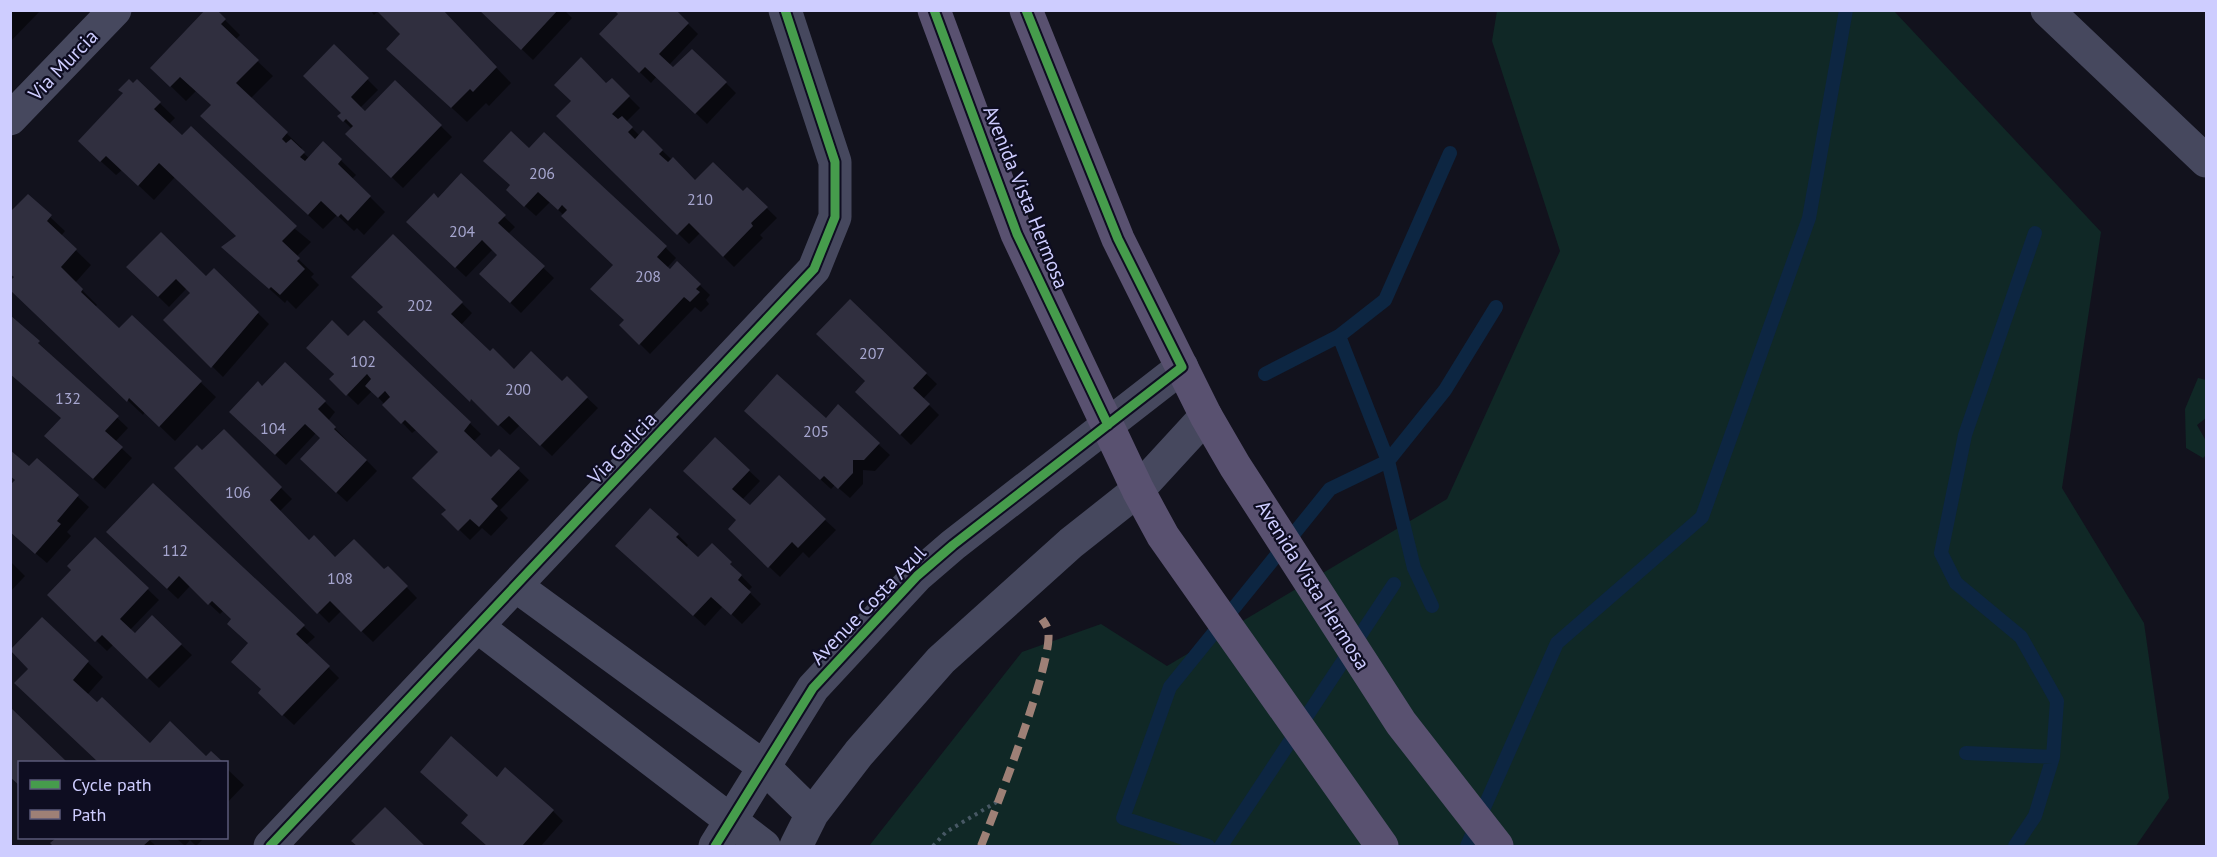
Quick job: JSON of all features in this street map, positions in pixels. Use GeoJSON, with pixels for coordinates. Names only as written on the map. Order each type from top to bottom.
{"type":"FeatureCollection","features":[{"type":"Feature","properties":{"kind":"main road","name":"Avenida Vista Hermosa"},"geometry":{"type":"LineString","coordinates":[[934,10],[1017,234],[1138,490],[1163,536],[1382,846]]}},
{"type":"Feature","properties":{"kind":"main road","name":"Avenida Vista Hermosa"},"geometry":{"type":"LineString","coordinates":[[1026,10],[1118,239],[1206,416],[1235,466],[1401,723],[1497,846]]}},
{"type":"Feature","properties":{"kind":"street","name":"Via Murcia"},"geometry":{"type":"LineString","coordinates":[[10,119],[116,10]]}},
{"type":"Feature","properties":{"kind":"street","name":"Via Galicia"},"geometry":{"type":"LineString","coordinates":[[270,846],[814,269],[835,217],[835,162],[785,10]]}},
{"type":"Feature","properties":{"kind":"street"},"geometry":{"type":"LineString","coordinates":[[2047,10],[2206,161]]}},
{"type":"Feature","properties":{"kind":"street","name":"Avenue Costa Azul"},"geometry":{"type":"LineString","coordinates":[[722,833],[813,688],[916,576],[953,544],[1182,367]]}},
{"type":"Feature","properties":{"kind":"street"},"geometry":{"type":"LineString","coordinates":[[796,846],[812,814],[859,753],[941,660],[1071,543],[1138,490],[1206,416]]}},
{"type":"Feature","properties":{"kind":"street"},"geometry":{"type":"LineString","coordinates":[[516,586],[764,767],[812,814]]}},
{"type":"Feature","properties":{"kind":"street"},"geometry":{"type":"LineString","coordinates":[[478,627],[722,833],[764,846]]}},
{"type":"Feature","properties":{"kind":"path"},"geometry":{"type":"LineString","coordinates":[[933,846],[946,832],[1000,800]]}},
{"type":"Feature","properties":{"kind":"green space"},"geometry":{"type":"Polygon","coordinates":[[[1497,11],[1894,11],[2101,232],[2062,488],[2144,623],[2169,798],[2136,846],[869,846],[1022,652],[1101,624],[1167,666],[1447,499],[1560,251],[1492,41],[1497,11]]]}},
{"type":"Feature","properties":{"kind":"green space"},"geometry":{"type":"Polygon","coordinates":[[[2198,378],[2206,380],[2206,418],[2197,425],[2206,441],[2206,455],[2203,458],[2186,448],[2185,409],[2198,378]]]}},
{"type":"Feature","properties":{"kind":"building"},"geometry":{"type":"Polygon","coordinates":[[[205,10],[217,10],[226,19],[221,24],[259,60],[236,83],[288,132],[282,139],[286,143],[291,139],[305,152],[300,157],[305,161],[323,141],[342,159],[338,164],[371,196],[348,221],[341,214],[338,217],[321,201],[308,215],[200,116],[211,105],[180,77],[170,87],[150,68],[205,10]]]}},
{"type":"Feature","properties":{"kind":"building"},"geometry":{"type":"Polygon","coordinates":[[[376,10],[443,10],[497,67],[473,92],[470,89],[451,108],[386,49],[400,34],[376,10]]]}},
{"type":"Feature","properties":{"kind":"building"},"geometry":{"type":"Polygon","coordinates":[[[479,10],[558,10],[521,50],[479,10]]]}},
{"type":"Feature","properties":{"kind":"building"},"geometry":{"type":"Polygon","coordinates":[[[614,10],[676,10],[689,23],[659,54],[673,67],[692,49],[727,82],[695,114],[645,67],[639,73],[599,34],[618,14],[614,10]]]}},
{"type":"Feature","properties":{"kind":"building"},"geometry":{"type":"Polygon","coordinates":[[[334,44],[369,78],[351,97],[365,111],[395,80],[442,125],[391,178],[345,134],[353,126],[346,119],[343,122],[337,116],[341,113],[303,76],[334,44]]]}},
{"type":"Feature","properties":{"kind":"building"},"geometry":{"type":"Polygon","coordinates":[[[581,57],[606,83],[612,78],[630,96],[612,114],[618,119],[622,116],[633,127],[628,132],[635,139],[643,130],[663,150],[659,154],[668,162],[673,157],[695,180],[713,162],[743,191],[747,187],[768,207],[751,223],[753,226],[723,257],[689,223],[677,235],[556,116],[571,101],[554,85],[581,57]]]}},
{"type":"Feature","properties":{"kind":"building"},"geometry":{"type":"Polygon","coordinates":[[[129,79],[133,83],[137,79],[161,102],[154,109],[182,135],[191,126],[297,226],[282,241],[300,258],[297,261],[305,269],[280,295],[271,287],[269,289],[221,247],[236,236],[159,163],[138,186],[106,156],[100,162],[78,141],[123,93],[118,90],[129,79]]]}},
{"type":"Feature","properties":{"kind":"building"},"geometry":{"type":"Polygon","coordinates":[[[511,131],[529,148],[544,132],[667,246],[657,257],[670,269],[677,261],[701,284],[696,289],[700,292],[690,302],[684,297],[639,345],[619,325],[624,320],[590,289],[613,265],[561,216],[567,210],[562,205],[558,210],[538,192],[524,207],[506,190],[510,185],[483,161],[511,131]]]}},
{"type":"Feature","properties":{"kind":"building"},"geometry":{"type":"Polygon","coordinates":[[[461,173],[506,215],[498,223],[545,266],[510,303],[479,274],[497,255],[482,240],[455,268],[406,222],[434,193],[438,198],[461,173]]]}},
{"type":"Feature","properties":{"kind":"building"},"geometry":{"type":"Polygon","coordinates":[[[28,194],[52,215],[47,221],[77,249],[61,267],[83,289],[81,292],[119,328],[132,315],[202,381],[159,427],[129,398],[127,402],[10,290],[10,281],[14,277],[10,274],[10,212],[28,194]]]}},
{"type":"Feature","properties":{"kind":"building"},"geometry":{"type":"Polygon","coordinates":[[[161,232],[206,276],[214,268],[259,312],[211,368],[163,320],[190,293],[176,279],[158,297],[126,267],[161,232]]]}},
{"type":"Feature","properties":{"kind":"building"},"geometry":{"type":"Polygon","coordinates":[[[393,234],[463,302],[451,314],[490,351],[493,348],[514,369],[531,351],[562,381],[567,376],[588,397],[540,446],[509,416],[498,426],[471,399],[470,402],[377,312],[383,307],[351,277],[393,234]]]}},
{"type":"Feature","properties":{"kind":"building"},"geometry":{"type":"Polygon","coordinates":[[[850,299],[927,373],[913,388],[930,404],[900,435],[855,392],[865,381],[816,334],[850,299]]]}},
{"type":"Feature","properties":{"kind":"building"},"geometry":{"type":"Polygon","coordinates":[[[10,315],[119,416],[105,431],[123,447],[93,479],[44,436],[61,418],[10,374],[10,315]]]}},
{"type":"Feature","properties":{"kind":"building"},"geometry":{"type":"Polygon","coordinates":[[[332,320],[348,336],[364,320],[471,422],[464,431],[491,457],[499,449],[520,468],[491,499],[498,506],[479,527],[470,519],[458,531],[441,514],[446,510],[412,478],[438,452],[405,420],[401,424],[382,405],[390,397],[385,391],[378,398],[365,386],[371,379],[367,374],[346,396],[329,379],[334,374],[306,348],[332,320]]]}},
{"type":"Feature","properties":{"kind":"building"},"geometry":{"type":"Polygon","coordinates":[[[285,362],[326,401],[318,409],[336,427],[334,429],[367,460],[336,493],[300,459],[320,438],[305,424],[275,455],[229,412],[258,381],[262,386],[285,362]]]}},
{"type":"Feature","properties":{"kind":"building"},"geometry":{"type":"Polygon","coordinates":[[[777,374],[826,418],[838,404],[880,443],[864,460],[853,460],[853,473],[838,489],[824,476],[820,480],[744,411],[777,374]]]}},
{"type":"Feature","properties":{"kind":"building"},"geometry":{"type":"Polygon","coordinates":[[[224,429],[282,487],[270,500],[309,540],[314,535],[335,557],[354,539],[384,569],[388,566],[408,586],[361,632],[330,601],[317,614],[174,468],[197,445],[202,450],[224,429]]]}},
{"type":"Feature","properties":{"kind":"building"},"geometry":{"type":"Polygon","coordinates":[[[715,437],[750,470],[732,489],[750,505],[779,475],[826,519],[798,548],[792,542],[768,568],[728,529],[736,520],[683,471],[715,437]]]}},
{"type":"Feature","properties":{"kind":"building"},"geometry":{"type":"Polygon","coordinates":[[[10,450],[29,466],[37,458],[79,495],[57,521],[61,524],[35,554],[10,532],[10,485],[15,480],[10,476],[10,450]]]}},
{"type":"Feature","properties":{"kind":"building"},"geometry":{"type":"Polygon","coordinates":[[[153,483],[305,625],[296,634],[330,666],[282,716],[258,693],[261,689],[231,662],[248,643],[227,624],[231,619],[212,601],[208,605],[179,576],[167,589],[106,532],[153,483]]]}},
{"type":"Feature","properties":{"kind":"building"},"geometry":{"type":"Polygon","coordinates":[[[650,508],[679,534],[676,537],[698,557],[712,543],[742,575],[738,580],[751,592],[731,615],[711,597],[693,616],[615,546],[650,508]]]}},
{"type":"Feature","properties":{"kind":"building"},"geometry":{"type":"Polygon","coordinates":[[[95,537],[149,588],[120,619],[135,633],[152,615],[182,644],[147,679],[102,635],[95,642],[47,595],[71,570],[67,566],[95,537]]]}},
{"type":"Feature","properties":{"kind":"building"},"geometry":{"type":"Polygon","coordinates":[[[42,617],[89,661],[73,680],[97,702],[102,697],[150,743],[170,721],[206,756],[211,751],[222,761],[97,761],[14,683],[28,669],[10,650],[42,617]]]}},
{"type":"Feature","properties":{"kind":"building"},"geometry":{"type":"Polygon","coordinates":[[[10,707],[66,761],[18,761],[18,784],[10,777],[10,707]]]}},
{"type":"Feature","properties":{"kind":"building"},"geometry":{"type":"Polygon","coordinates":[[[451,736],[497,777],[505,767],[554,810],[522,846],[487,846],[461,823],[468,815],[420,772],[451,736]]]}},
{"type":"Feature","properties":{"kind":"building"},"geometry":{"type":"Polygon","coordinates":[[[385,807],[425,846],[357,846],[351,841],[385,807]]]}},
{"type":"Feature","properties":{"kind":"building"},"geometry":{"type":"Polygon","coordinates":[[[55,839],[151,839],[143,846],[53,846],[50,843],[55,839]]]}},
{"type":"Feature","properties":{"kind":"waterway"},"geometry":{"type":"LineString","coordinates":[[1467,846],[1557,643],[1702,517],[1809,218],[1846,10]]}},
{"type":"Feature","properties":{"kind":"waterway"},"geometry":{"type":"LineString","coordinates":[[1265,374],[1339,336],[1385,300],[1450,153]]}},
{"type":"Feature","properties":{"kind":"waterway"},"geometry":{"type":"LineString","coordinates":[[2015,846],[2035,816],[2053,757],[2057,701],[2021,637],[1956,583],[1941,553],[1965,435],[2035,233]]}},
{"type":"Feature","properties":{"kind":"waterway"},"geometry":{"type":"LineString","coordinates":[[1208,846],[1123,818],[1170,687],[1330,489],[1388,461],[1445,390],[1496,307]]}},
{"type":"Feature","properties":{"kind":"waterway"},"geometry":{"type":"LineString","coordinates":[[1339,336],[1388,461],[1414,568],[1432,606]]}},
{"type":"Feature","properties":{"kind":"waterway"},"geometry":{"type":"LineString","coordinates":[[1221,846],[1394,584]]}},
{"type":"Feature","properties":{"kind":"waterway"},"geometry":{"type":"LineString","coordinates":[[1966,753],[2053,757]]}},
{"type":"Feature","properties":{"kind":"marked path"},"geometry":{"type":"LineString","coordinates":[[981,846],[1022,736],[1042,671],[1048,646],[1047,626],[1042,619]]}},
{"type":"Feature","properties":{"kind":"cycle path"},"geometry":{"type":"LineString","coordinates":[[270,846],[814,269],[835,217],[835,162],[785,10]]}},
{"type":"Feature","properties":{"kind":"cycle path"},"geometry":{"type":"LineString","coordinates":[[934,10],[1017,234],[1108,425]]}},
{"type":"Feature","properties":{"kind":"cycle path"},"geometry":{"type":"LineString","coordinates":[[715,846],[813,688],[917,576],[953,545],[1182,367],[1118,239],[1026,10]]}}]}
